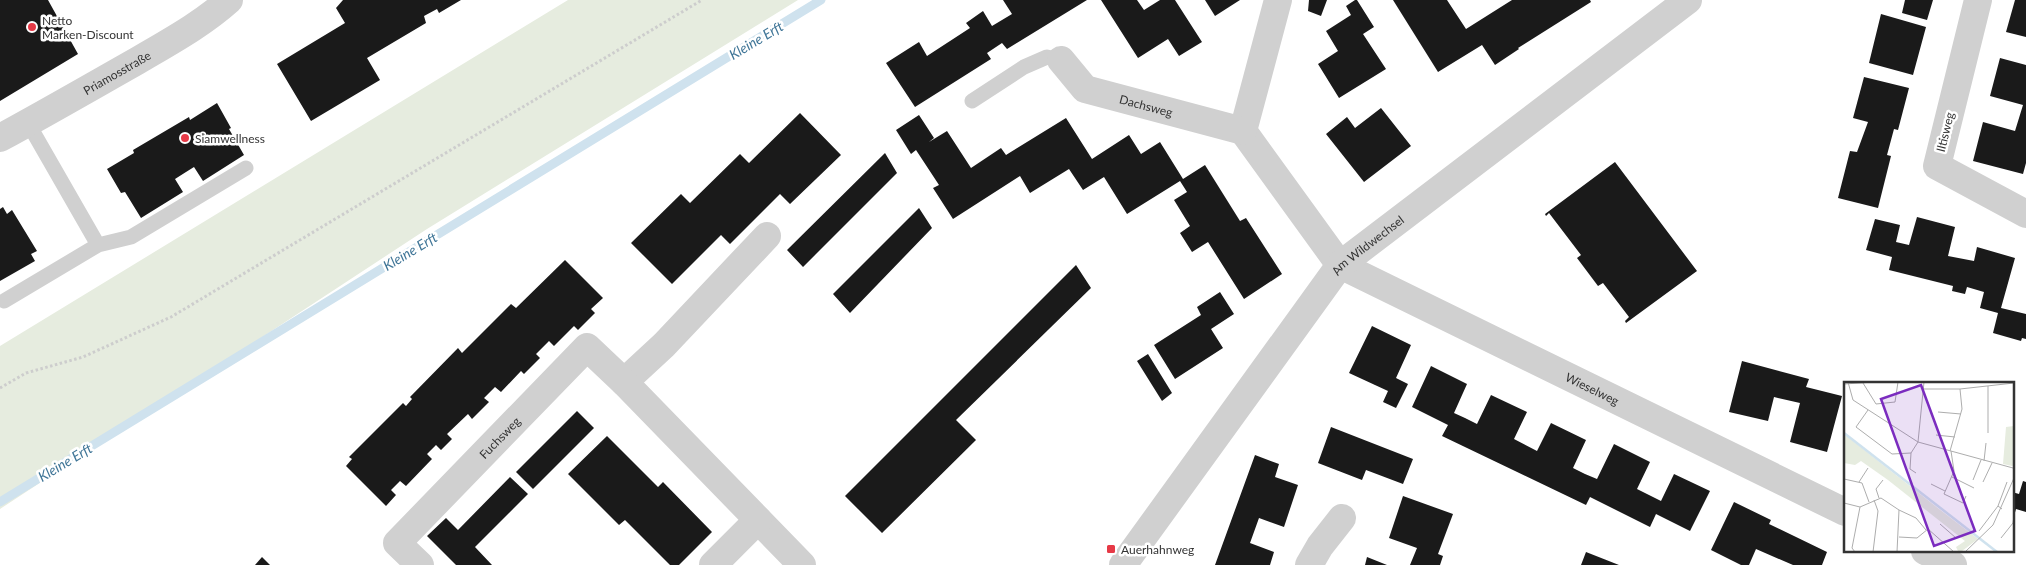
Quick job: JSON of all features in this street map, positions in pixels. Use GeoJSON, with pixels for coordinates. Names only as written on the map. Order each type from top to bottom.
{"type":"FeatureCollection","features":[{"type":"Feature","properties":{"kind":"street","name":"Priamosstraße"},"geometry":{"type":"LineString","coordinates":[[0,138],[203,22],[229,0]]}},
{"type":"Feature","properties":{"kind":"street"},"geometry":{"type":"LineString","coordinates":[[1278,0],[1244,131],[1340,265]]}},
{"type":"Feature","properties":{"kind":"street","name":"Am Wildwechsel"},"geometry":{"type":"LineString","coordinates":[[1123,565],[1340,265],[1688,0]]}},
{"type":"Feature","properties":{"kind":"street","name":"Iltisweg"},"geometry":{"type":"LineString","coordinates":[[1978,0],[1937,166],[2026,214]]}},
{"type":"Feature","properties":{"kind":"street","name":"Dachsweg"},"geometry":{"type":"LineString","coordinates":[[1061,60],[1085,89],[1244,131]]}},
{"type":"Feature","properties":{"kind":"street"},"geometry":{"type":"LineString","coordinates":[[624,382],[664,345],[767,236]]}},
{"type":"Feature","properties":{"kind":"street","name":"Wieselweg"},"geometry":{"type":"LineString","coordinates":[[1340,265],[1844,512]]}},
{"type":"Feature","properties":{"kind":"street","name":"Fuchsweg"},"geometry":{"type":"LineString","coordinates":[[420,565],[397,542],[587,347],[624,382],[802,565]]}},
{"type":"Feature","properties":{"kind":"street"},"geometry":{"type":"LineString","coordinates":[[1309,565],[1320,546],[1342,518]]}},
{"type":"Feature","properties":{"kind":"street"},"geometry":{"type":"LineString","coordinates":[[713,565],[758,520]]}},
{"type":"Feature","properties":{"kind":"street"},"geometry":{"type":"LineString","coordinates":[[1927,552],[1953,565]]}},
{"type":"Feature","properties":{"kind":"lane"},"geometry":{"type":"LineString","coordinates":[[972,101],[1024,67],[1047,57],[1061,60]]}},
{"type":"Feature","properties":{"kind":"lane"},"geometry":{"type":"LineString","coordinates":[[28,123],[98,245]]}},
{"type":"Feature","properties":{"kind":"lane"},"geometry":{"type":"LineString","coordinates":[[4,301],[98,245],[131,238],[246,168]]}},
{"type":"Feature","properties":{"kind":"path"},"geometry":{"type":"LineString","coordinates":[[0,388],[26,373],[83,357],[171,317],[702,0]]}},
{"type":"Feature","properties":{"kind":"shaded area"},"geometry":{"type":"Polygon","coordinates":[[[568,0],[798,0],[427,229],[0,509],[0,346],[568,0]]]}},
{"type":"Feature","properties":{"kind":"building","name":"Netto Marken-Discount"},"geometry":{"type":"Polygon","coordinates":[[[0,0],[48,0],[78,54],[0,101],[0,0]]]}},
{"type":"Feature","properties":{"kind":"building"},"geometry":{"type":"Polygon","coordinates":[[[343,0],[461,0],[439,13],[437,9],[424,16],[426,23],[367,58],[380,80],[311,121],[277,64],[345,23],[336,8],[343,0]]]}},
{"type":"Feature","properties":{"kind":"building"},"geometry":{"type":"Polygon","coordinates":[[[1003,0],[1087,0],[1007,49],[1002,43],[987,53],[991,59],[915,107],[886,63],[919,42],[927,56],[970,28],[966,23],[983,11],[992,26],[1012,14],[1003,0]]]}},
{"type":"Feature","properties":{"kind":"building"},"geometry":{"type":"Polygon","coordinates":[[[1101,0],[1137,0],[1144,10],[1160,0],[1175,0],[1202,42],[1179,56],[1168,39],[1138,58],[1101,0]]]}},
{"type":"Feature","properties":{"kind":"building"},"geometry":{"type":"Polygon","coordinates":[[[1205,0],[1240,0],[1215,16],[1205,0]]]}},
{"type":"Feature","properties":{"kind":"building"},"geometry":{"type":"Polygon","coordinates":[[[1309,0],[1327,0],[1321,16],[1308,11],[1309,0]]]}},
{"type":"Feature","properties":{"kind":"building"},"geometry":{"type":"Polygon","coordinates":[[[1357,0],[1374,27],[1363,34],[1386,69],[1339,98],[1318,64],[1338,51],[1326,31],[1351,15],[1346,6],[1357,0]]]}},
{"type":"Feature","properties":{"kind":"building"},"geometry":{"type":"Polygon","coordinates":[[[1393,0],[1447,0],[1466,29],[1512,0],[1590,0],[1591,2],[1518,48],[1495,65],[1482,45],[1438,72],[1393,0]]]}},
{"type":"Feature","properties":{"kind":"building"},"geometry":{"type":"Polygon","coordinates":[[[1905,0],[1933,0],[1927,20],[1902,13],[1905,0]]]}},
{"type":"Feature","properties":{"kind":"building"},"geometry":{"type":"Polygon","coordinates":[[[2015,0],[2026,0],[2026,37],[2006,32],[2015,0]]]}},
{"type":"Feature","properties":{"kind":"building"},"geometry":{"type":"Polygon","coordinates":[[[1881,14],[1926,27],[1913,75],[1869,63],[1881,14]]]}},
{"type":"Feature","properties":{"kind":"building"},"geometry":{"type":"Polygon","coordinates":[[[2000,58],[2026,65],[2026,163],[2023,174],[1973,161],[1983,122],[2015,131],[2023,105],[1990,96],[2000,58]]]}},
{"type":"Feature","properties":{"kind":"building"},"geometry":{"type":"Polygon","coordinates":[[[1864,77],[1909,88],[1898,130],[1894,129],[1887,155],[1891,156],[1878,208],[1838,198],[1850,151],[1857,152],[1868,122],[1853,118],[1864,77]]]}},
{"type":"Feature","properties":{"kind":"building"},"geometry":{"type":"Polygon","coordinates":[[[217,103],[244,155],[203,181],[194,167],[175,179],[183,192],[141,218],[125,192],[121,193],[107,169],[134,153],[133,150],[189,117],[190,120],[217,103]]]}},
{"type":"Feature","properties":{"kind":"building"},"geometry":{"type":"Polygon","coordinates":[[[1381,108],[1411,146],[1364,182],[1326,134],[1347,117],[1355,128],[1381,108]]]}},
{"type":"Feature","properties":{"kind":"building"},"geometry":{"type":"Polygon","coordinates":[[[800,113],[841,155],[790,204],[780,194],[730,244],[721,235],[672,284],[631,243],[681,194],[690,203],[740,154],[749,163],[800,113]]]}},
{"type":"Feature","properties":{"kind":"building"},"geometry":{"type":"Polygon","coordinates":[[[919,115],[934,138],[929,142],[947,131],[971,168],[1001,148],[1006,155],[1066,118],[1092,159],[1129,135],[1141,154],[1160,142],[1183,179],[1205,165],[1240,221],[1246,218],[1282,274],[1244,299],[1208,242],[1192,252],[1180,233],[1190,226],[1174,200],[1187,192],[1180,181],[1127,214],[1104,177],[1083,190],[1069,169],[1030,193],[1020,176],[953,219],[933,188],[939,185],[916,150],[911,154],[896,130],[919,115]]]}},
{"type":"Feature","properties":{"kind":"building"},"geometry":{"type":"Polygon","coordinates":[[[885,153],[897,173],[803,267],[787,250],[885,153]]]}},
{"type":"Feature","properties":{"kind":"building"},"geometry":{"type":"Polygon","coordinates":[[[1615,162],[1697,271],[1626,323],[1625,321],[1629,317],[1603,283],[1598,286],[1577,258],[1581,255],[1549,213],[1546,216],[1545,214],[1615,162]]]}},
{"type":"Feature","properties":{"kind":"building"},"geometry":{"type":"Polygon","coordinates":[[[3,207],[7,214],[12,210],[37,251],[31,254],[35,261],[0,281],[0,209],[3,207]]]}},
{"type":"Feature","properties":{"kind":"building"},"geometry":{"type":"Polygon","coordinates":[[[919,208],[932,228],[850,313],[833,294],[919,208]]]}},
{"type":"Feature","properties":{"kind":"building"},"geometry":{"type":"Polygon","coordinates":[[[1917,217],[1955,227],[1948,256],[1974,261],[1977,247],[2015,258],[2001,308],[2026,314],[2026,339],[2022,338],[2021,341],[1993,333],[1998,313],[1980,308],[1984,292],[1967,287],[1965,294],[1952,291],[1953,286],[1889,270],[1892,257],[1866,250],[1875,219],[1900,225],[1896,242],[1909,245],[1917,217]]]}},
{"type":"Feature","properties":{"kind":"building"},"geometry":{"type":"Polygon","coordinates":[[[565,260],[603,298],[591,309],[595,313],[578,330],[574,326],[554,346],[549,341],[536,354],[540,358],[524,374],[521,371],[501,392],[495,387],[484,398],[489,402],[472,419],[468,414],[447,434],[452,439],[441,450],[436,445],[427,454],[432,459],[406,486],[400,481],[391,490],[396,495],[386,506],[346,466],[352,459],[349,457],[403,403],[406,406],[412,399],[410,397],[458,348],[462,353],[511,304],[516,308],[565,260]]]}},
{"type":"Feature","properties":{"kind":"building"},"geometry":{"type":"Polygon","coordinates":[[[1076,265],[1091,288],[956,420],[976,440],[882,533],[845,496],[1076,265]]]}},
{"type":"Feature","properties":{"kind":"building"},"geometry":{"type":"Polygon","coordinates":[[[1220,292],[1234,314],[1211,329],[1223,348],[1175,379],[1154,345],[1201,315],[1197,307],[1220,292]]]}},
{"type":"Feature","properties":{"kind":"building"},"geometry":{"type":"Polygon","coordinates":[[[1372,326],[1411,345],[1396,378],[1408,384],[1396,408],[1383,402],[1388,391],[1349,373],[1372,326]]]}},
{"type":"Feature","properties":{"kind":"building"},"geometry":{"type":"Polygon","coordinates":[[[1148,354],[1172,393],[1162,401],[1137,361],[1148,354]]]}},
{"type":"Feature","properties":{"kind":"building"},"geometry":{"type":"Polygon","coordinates":[[[1742,361],[1809,379],[1806,387],[1842,396],[1827,452],[1790,442],[1800,403],[1774,397],[1768,421],[1729,412],[1742,361]]]}},
{"type":"Feature","properties":{"kind":"building"},"geometry":{"type":"Polygon","coordinates":[[[1431,366],[1467,384],[1454,413],[1477,424],[1491,395],[1527,412],[1514,439],[1537,451],[1551,423],[1586,440],[1573,468],[1585,474],[1597,479],[1614,444],[1650,462],[1637,489],[1661,501],[1674,474],[1710,491],[1690,531],[1656,514],[1650,527],[1590,497],[1586,505],[1442,436],[1448,425],[1412,407],[1431,366]]]}},
{"type":"Feature","properties":{"kind":"building"},"geometry":{"type":"Polygon","coordinates":[[[577,411],[594,428],[533,489],[516,472],[577,411]]]}},
{"type":"Feature","properties":{"kind":"building"},"geometry":{"type":"Polygon","coordinates":[[[1331,427],[1413,459],[1403,484],[1366,470],[1362,480],[1318,463],[1331,427]]]}},
{"type":"Feature","properties":{"kind":"building"},"geometry":{"type":"Polygon","coordinates":[[[607,436],[658,487],[663,482],[712,532],[679,565],[670,565],[625,520],[619,525],[568,474],[607,436]]]}},
{"type":"Feature","properties":{"kind":"building"},"geometry":{"type":"Polygon","coordinates":[[[1255,455],[1279,464],[1275,477],[1298,485],[1284,527],[1259,518],[1250,543],[1274,552],[1270,565],[1215,565],[1255,455]]]}},
{"type":"Feature","properties":{"kind":"building"},"geometry":{"type":"Polygon","coordinates":[[[510,477],[528,494],[475,547],[492,565],[456,565],[427,536],[446,518],[458,530],[510,477]]]}},
{"type":"Feature","properties":{"kind":"building"},"geometry":{"type":"Polygon","coordinates":[[[2023,481],[2026,482],[2026,512],[2016,509],[2014,516],[2014,493],[2019,494],[2023,481]]]}},
{"type":"Feature","properties":{"kind":"building"},"geometry":{"type":"Polygon","coordinates":[[[1403,496],[1453,514],[1438,554],[1443,556],[1440,565],[1410,565],[1417,548],[1389,538],[1403,496]]]}},
{"type":"Feature","properties":{"kind":"building"},"geometry":{"type":"Polygon","coordinates":[[[1734,502],[1771,520],[1769,524],[1827,552],[1822,565],[1793,565],[1756,549],[1749,565],[1741,565],[1711,550],[1734,502]]]}},
{"type":"Feature","properties":{"kind":"building"},"geometry":{"type":"Polygon","coordinates":[[[1586,552],[1619,565],[1581,565],[1586,552]]]}},
{"type":"Feature","properties":{"kind":"building"},"geometry":{"type":"Polygon","coordinates":[[[262,557],[270,565],[255,565],[262,557]]]}},
{"type":"Feature","properties":{"kind":"building"},"geometry":{"type":"Polygon","coordinates":[[[1367,557],[1387,565],[1365,565],[1367,557]]]}},
{"type":"Feature","properties":{"kind":"waterway","name":"Kleine Erft"},"geometry":{"type":"LineString","coordinates":[[0,502],[821,0]]}},
{"type":"Feature","properties":{"kind":"place","name":"Netto Marken-Discount"},"geometry":{"type":"Point","coordinates":[32,27]}},
{"type":"Feature","properties":{"kind":"place","name":"Siamwellness"},"geometry":{"type":"Point","coordinates":[185,138]}},
{"type":"Feature","properties":{"kind":"place","name":"Auerhahnweg"},"geometry":{"type":"Point","coordinates":[1111,549]}}]}
